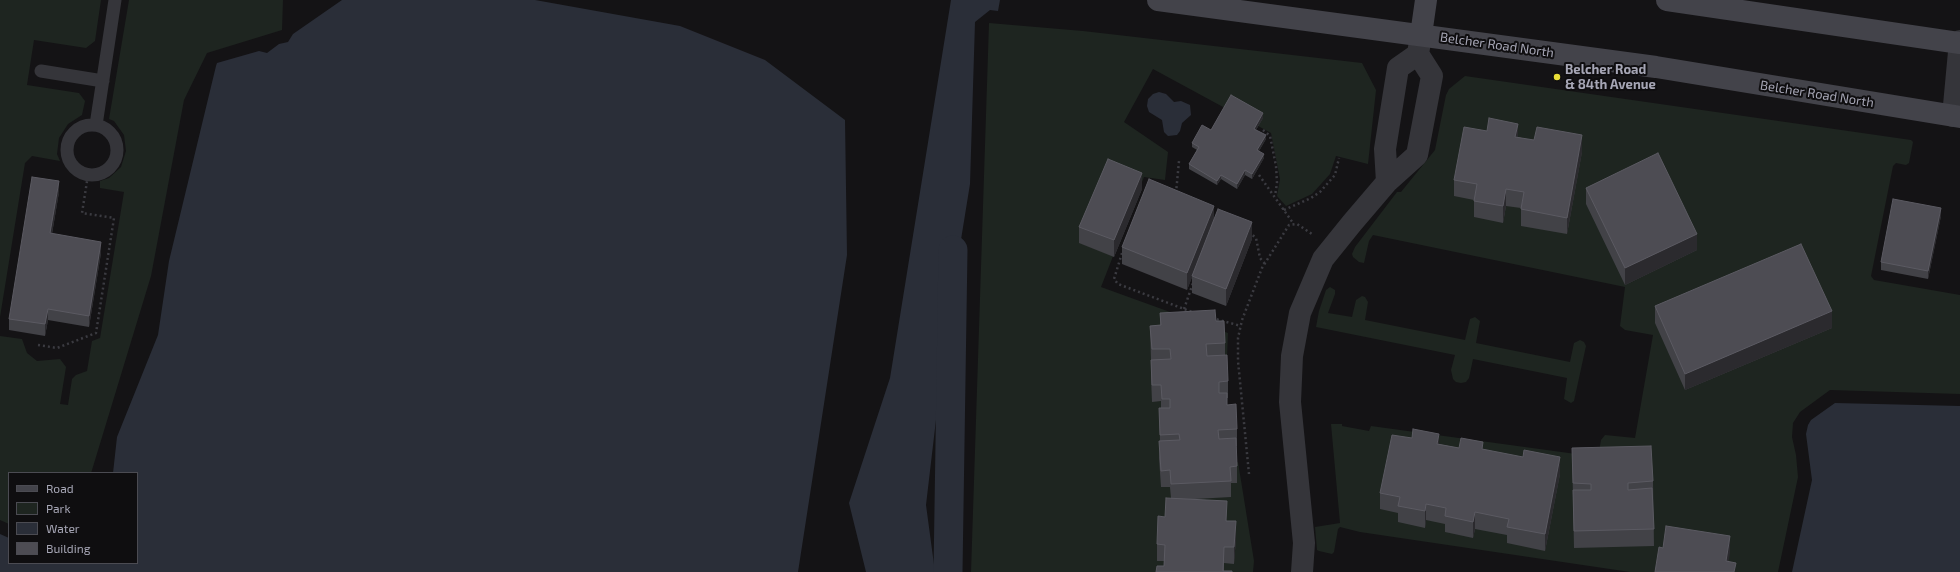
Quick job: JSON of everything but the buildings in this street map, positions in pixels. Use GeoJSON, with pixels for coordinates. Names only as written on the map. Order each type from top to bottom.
{"type":"FeatureCollection","features":[{"type":"Feature","properties":{"kind":"main road","name":"Belcher Road North"},"geometry":{"type":"LineString","coordinates":[[1158,0],[1420,44],[1656,67],[1956,117]]}},
{"type":"Feature","properties":{"kind":"main road"},"geometry":{"type":"LineString","coordinates":[[1420,44],[1426,0]]}},
{"type":"Feature","properties":{"kind":"main road"},"geometry":{"type":"LineString","coordinates":[[1667,0],[1960,42]]}},
{"type":"Feature","properties":{"kind":"street"},"geometry":{"type":"LineString","coordinates":[[1956,117],[1960,42]]}},
{"type":"Feature","properties":{"kind":"street"},"geometry":{"type":"LineString","coordinates":[[1302,572],[1304,542],[1290,402],[1292,356],[1300,313],[1323,259],[1387,182],[1418,155],[1432,76],[1420,44],[1398,68],[1385,149],[1387,182]]}},
{"type":"Feature","properties":{"kind":"lane"},"geometry":{"type":"LineString","coordinates":[[96,125],[115,0]]}},
{"type":"Feature","properties":{"kind":"lane"},"geometry":{"type":"LineString","coordinates":[[41,71],[103,81]]}},
{"type":"Feature","properties":{"kind":"lane"},"geometry":{"type":"LineString","coordinates":[[88,125],[96,125],[104,127],[111,133],[115,140],[117,153],[112,166],[105,172],[88,175],[74,168],[67,154],[67,146],[74,132],[88,125]]}},
{"type":"Feature","properties":{"kind":"path"},"geometry":{"type":"LineString","coordinates":[[1263,130],[1270,136],[1274,154],[1277,183],[1275,196]]}},
{"type":"Feature","properties":{"kind":"path"},"geometry":{"type":"LineString","coordinates":[[1284,210],[1311,198],[1320,192],[1335,175],[1339,158]]}},
{"type":"Feature","properties":{"kind":"path"},"geometry":{"type":"LineString","coordinates":[[1176,197],[1179,161]]}},
{"type":"Feature","properties":{"kind":"path"},"geometry":{"type":"LineString","coordinates":[[38,345],[57,348],[96,333],[114,218],[82,213],[88,175]]}},
{"type":"Feature","properties":{"kind":"path"},"geometry":{"type":"LineString","coordinates":[[1259,175],[1293,223],[1306,229],[1331,250]]}},
{"type":"Feature","properties":{"kind":"path"},"geometry":{"type":"LineString","coordinates":[[1249,474],[1238,361],[1238,338],[1241,326],[1265,264],[1289,225],[1293,223]]}},
{"type":"Feature","properties":{"kind":"path"},"geometry":{"type":"LineString","coordinates":[[1245,230],[1256,238],[1260,258],[1265,264]]}},
{"type":"Feature","properties":{"kind":"path"},"geometry":{"type":"LineString","coordinates":[[1123,252],[1114,279],[1118,284],[1199,314]]}},
{"type":"Feature","properties":{"kind":"path"},"geometry":{"type":"LineString","coordinates":[[1184,309],[1195,278]]}},
{"type":"Feature","properties":{"kind":"path"},"geometry":{"type":"LineString","coordinates":[[1207,316],[1241,326]]}},
{"type":"Feature","properties":{"kind":"green space"},"geometry":{"type":"Polygon","coordinates":[[[0,0],[101,0],[95,41],[86,48],[34,40],[27,85],[79,93],[85,101],[82,115],[68,124],[59,138],[57,154],[60,161],[32,156],[25,163],[0,317],[0,0]]]}},
{"type":"Feature","properties":{"kind":"green space"},"geometry":{"type":"Polygon","coordinates":[[[129,0],[283,0],[282,30],[207,53],[184,100],[151,276],[91,472],[8,472],[8,524],[0,520],[0,336],[22,339],[27,353],[37,361],[60,359],[66,367],[60,404],[68,405],[72,379],[76,375],[87,371],[92,341],[100,338],[124,192],[100,188],[100,181],[109,178],[121,167],[126,151],[124,135],[114,121],[109,119],[129,0]]]}},
{"type":"Feature","properties":{"kind":"green space"},"geometry":{"type":"Polygon","coordinates":[[[989,23],[1083,31],[1362,63],[1376,90],[1368,164],[1336,156],[1330,174],[1312,194],[1286,206],[1277,196],[1280,179],[1271,133],[1153,69],[1124,122],[1168,152],[1165,180],[1144,177],[1101,287],[1228,333],[1224,433],[1230,464],[1238,462],[1254,561],[1253,572],[971,572],[989,23]]]}},
{"type":"Feature","properties":{"kind":"green space"},"geometry":{"type":"Polygon","coordinates":[[[1465,76],[1911,140],[1913,142],[1909,163],[1906,165],[1896,163],[1893,166],[1871,276],[1874,280],[1960,295],[1960,394],[1830,390],[1800,412],[1793,423],[1792,437],[1796,455],[1798,477],[1778,572],[1630,572],[1360,532],[1340,527],[1338,529],[1334,552],[1332,554],[1317,550],[1315,527],[1340,523],[1331,424],[1342,424],[1342,426],[1369,431],[1371,426],[1598,457],[1601,440],[1605,435],[1635,438],[1653,335],[1625,330],[1620,326],[1625,287],[1373,235],[1369,241],[1364,263],[1359,262],[1353,257],[1352,254],[1355,247],[1397,192],[1401,192],[1435,150],[1446,95],[1449,89],[1465,76]]]}},
{"type":"Feature","properties":{"kind":"green space"},"geometry":{"type":"Polygon","coordinates":[[[1330,287],[1335,290],[1335,294],[1328,313],[1352,317],[1356,300],[1362,296],[1365,297],[1368,302],[1365,320],[1465,340],[1470,319],[1475,317],[1480,321],[1476,343],[1570,362],[1574,343],[1580,340],[1584,342],[1586,346],[1574,401],[1571,403],[1564,399],[1567,378],[1473,359],[1469,378],[1466,382],[1456,382],[1453,379],[1451,370],[1455,355],[1316,327],[1319,311],[1326,290],[1330,287]]]}},
{"type":"Feature","properties":{"kind":"water"},"geometry":{"type":"Polygon","coordinates":[[[342,0],[535,0],[680,26],[765,60],[845,120],[847,255],[798,572],[0,572],[0,534],[8,538],[8,564],[138,564],[138,472],[113,472],[117,437],[158,335],[169,261],[217,63],[259,51],[267,53],[279,44],[288,42],[293,34],[342,0]]]}},
{"type":"Feature","properties":{"kind":"water"},"geometry":{"type":"Polygon","coordinates":[[[951,0],[1000,0],[998,11],[990,10],[975,22],[970,184],[947,326],[926,505],[935,572],[866,572],[849,503],[890,378],[951,0]]]}},
{"type":"Feature","properties":{"kind":"water"},"geometry":{"type":"Polygon","coordinates":[[[1159,92],[1166,94],[1174,102],[1181,101],[1190,105],[1191,115],[1182,123],[1180,131],[1177,135],[1168,136],[1164,132],[1162,120],[1149,112],[1147,106],[1148,99],[1153,94],[1159,92]]]}},
{"type":"Feature","properties":{"kind":"water"},"geometry":{"type":"Polygon","coordinates":[[[1835,403],[1960,406],[1960,572],[1792,572],[1812,480],[1806,434],[1808,425],[1811,420],[1835,403]]]}},
{"type":"Feature","properties":{"kind":"waterway"},"geometry":{"type":"LineString","coordinates":[[948,572],[953,250]]}},
{"type":"Feature","properties":{"kind":"place","name":"Belcher Road & 84th Avenue"},"geometry":{"type":"Point","coordinates":[1557,77]}}]}
